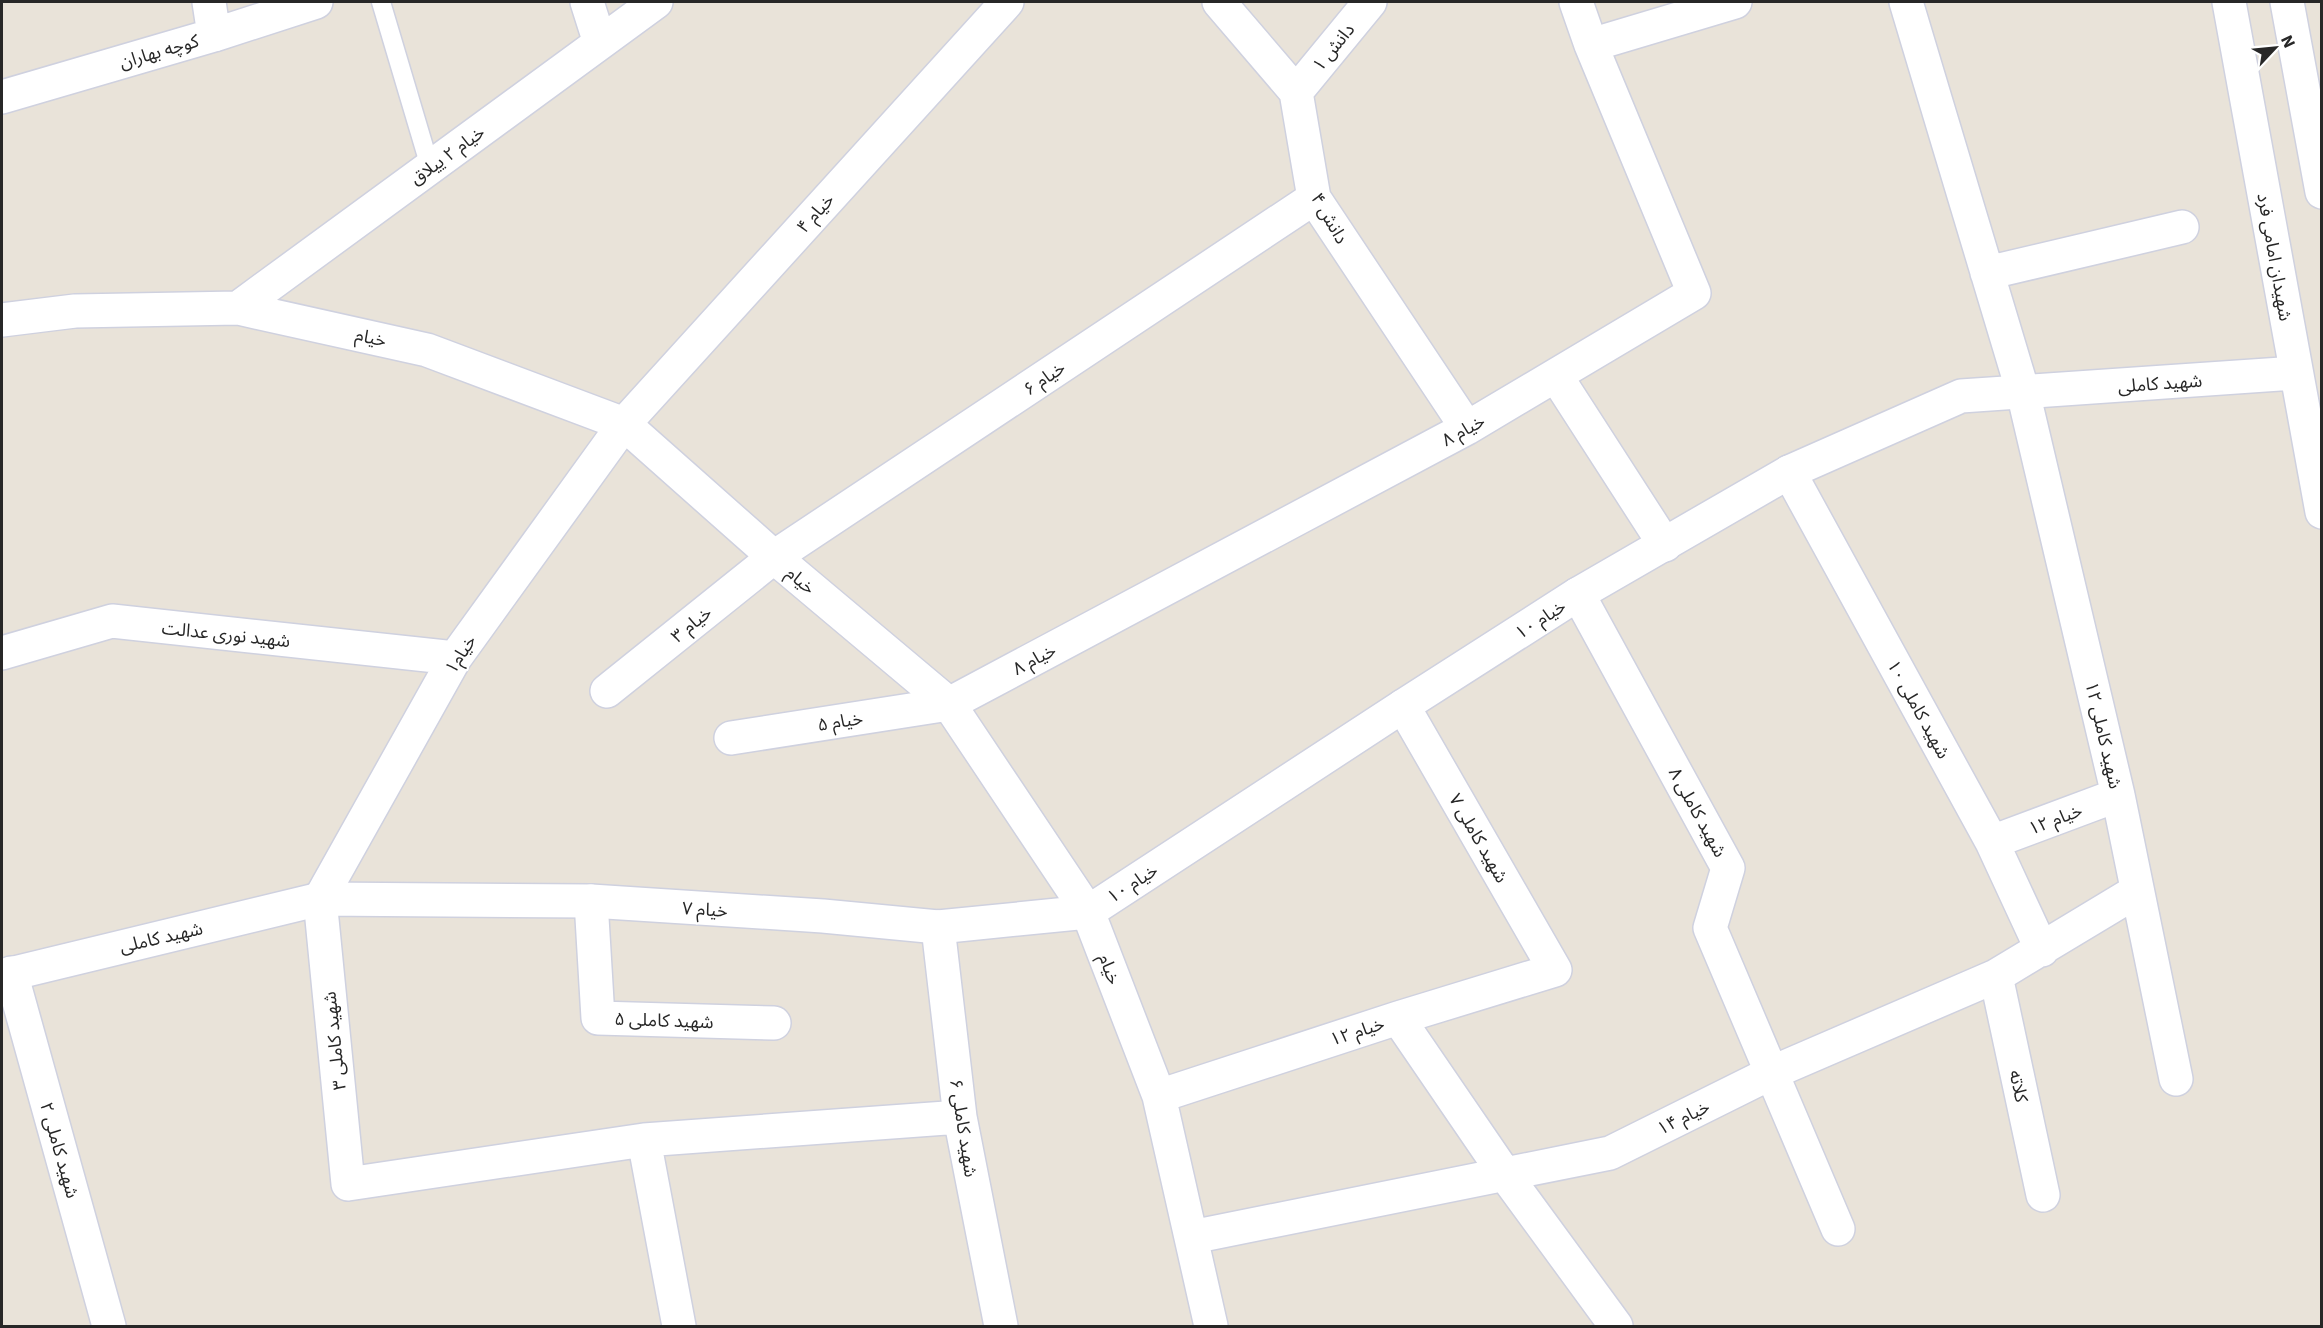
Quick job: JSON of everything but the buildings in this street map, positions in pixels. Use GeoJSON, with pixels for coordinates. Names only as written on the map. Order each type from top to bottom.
{"type":"FeatureCollection","features":[{"type":"Feature","properties":{"kind":"street"},"geometry":{"type":"LineString","coordinates":[[209,2],[214,35]]}},
{"type":"Feature","properties":{"kind":"street","name":"کوچه بهاران"},"geometry":{"type":"LineString","coordinates":[[2,97],[214,35],[316,2]]}},
{"type":"Feature","properties":{"kind":"street"},"geometry":{"type":"LineString","coordinates":[[586,2],[600,43]]}},
{"type":"Feature","properties":{"kind":"street","name":"خیام ۲ ییلاق"},"geometry":{"type":"LineString","coordinates":[[238,308],[656,2]]}},
{"type":"Feature","properties":{"kind":"street","name":"خیام ۴"},"geometry":{"type":"LineString","coordinates":[[624,424],[1007,2]]}},
{"type":"Feature","properties":{"kind":"street"},"geometry":{"type":"LineString","coordinates":[[1219,2],[1296,93]]}},
{"type":"Feature","properties":{"kind":"street","name":"دانش ۱"},"geometry":{"type":"LineString","coordinates":[[1296,93],[1370,2]]}},
{"type":"Feature","properties":{"kind":"street","name":"خیام ۸"},"geometry":{"type":"LineString","coordinates":[[950,704],[1467,428],[1694,293],[1591,45],[1576,2]]}},
{"type":"Feature","properties":{"kind":"street"},"geometry":{"type":"LineString","coordinates":[[1591,45],[1735,2]]}},
{"type":"Feature","properties":{"kind":"street","name":"شهید کاملی ۱۲"},"geometry":{"type":"LineString","coordinates":[[1906,2],[2023,392],[2118,795],[2176,1079]]}},
{"type":"Feature","properties":{"kind":"street","name":"شهیدان امامی فرد"},"geometry":{"type":"LineString","coordinates":[[2229,2],[2322,512]]}},
{"type":"Feature","properties":{"kind":"street"},"geometry":{"type":"LineString","coordinates":[[2287,2],[2322,192]]}},
{"type":"Feature","properties":{"kind":"street","name":"دانش ۴"},"geometry":{"type":"LineString","coordinates":[[1296,93],[1314,198],[1467,428]]}},
{"type":"Feature","properties":{"kind":"street","name":"خیام ۶"},"geometry":{"type":"LineString","coordinates":[[774,557],[1314,198]]}},
{"type":"Feature","properties":{"kind":"street"},"geometry":{"type":"LineString","coordinates":[[1987,273],[2181,227]]}},
{"type":"Feature","properties":{"kind":"street","name":"خیام"},"geometry":{"type":"LineString","coordinates":[[2,320],[75,312],[238,308],[427,350],[624,424],[774,557],[950,704],[1088,912],[1160,1096],[1211,1326]]}},
{"type":"Feature","properties":{"kind":"street","name":"شهید کاملی"},"geometry":{"type":"LineString","coordinates":[[2023,392],[2296,373]]}},
{"type":"Feature","properties":{"kind":"street"},"geometry":{"type":"LineString","coordinates":[[1556,376],[1665,545]]}},
{"type":"Feature","properties":{"kind":"street","name":"خیام ۱۰"},"geometry":{"type":"LineString","coordinates":[[1088,912],[1578,594],[1789,472],[1961,396],[2023,392]]}},
{"type":"Feature","properties":{"kind":"street","name":"خیام۱"},"geometry":{"type":"LineString","coordinates":[[320,899],[455,658],[624,424]]}},
{"type":"Feature","properties":{"kind":"street","name":"شهید کاملی ۱۰"},"geometry":{"type":"LineString","coordinates":[[1789,472],[1992,842],[2042,950]]}},
{"type":"Feature","properties":{"kind":"street","name":"خیام ۳"},"geometry":{"type":"LineString","coordinates":[[607,691],[774,557]]}},
{"type":"Feature","properties":{"kind":"street","name":"شهید کاملی ۸"},"geometry":{"type":"LineString","coordinates":[[1578,594],[1728,868],[1710,928],[1838,1229]]}},
{"type":"Feature","properties":{"kind":"street","name":"شهید نوری عدالت"},"geometry":{"type":"LineString","coordinates":[[2,652],[112,621],[455,658]]}},
{"type":"Feature","properties":{"kind":"street","name":"خیام ۵"},"geometry":{"type":"LineString","coordinates":[[731,738],[950,704]]}},
{"type":"Feature","properties":{"kind":"street","name":"شهید کاملی ۷"},"geometry":{"type":"LineString","coordinates":[[1403,706],[1555,970]]}},
{"type":"Feature","properties":{"kind":"street","name":"خیام ۱۲"},"geometry":{"type":"LineString","coordinates":[[1992,842],[2118,795]]}},
{"type":"Feature","properties":{"kind":"street","name":"خیام ۱۴"},"geometry":{"type":"LineString","coordinates":[[1192,1237],[1610,1153],[1771,1073],[1996,976],[2137,891]]}},
{"type":"Feature","properties":{"kind":"street","name":"شهید کاملی"},"geometry":{"type":"LineString","coordinates":[[6,975],[320,899]]}},
{"type":"Feature","properties":{"kind":"street","name":"خیام ۷"},"geometry":{"type":"LineString","coordinates":[[320,899],[591,902],[823,916],[938,927],[1088,912]]}},
{"type":"Feature","properties":{"kind":"street","name":"شهید کاملی ۳"},"geometry":{"type":"LineString","coordinates":[[320,899],[348,1184],[644,1140]]}},
{"type":"Feature","properties":{"kind":"street","name":"شهید کاملی ۵"},"geometry":{"type":"LineString","coordinates":[[591,902],[598,1018],[774,1023]]}},
{"type":"Feature","properties":{"kind":"street","name":"شهید کاملی ۶"},"geometry":{"type":"LineString","coordinates":[[938,927],[960,1117],[1001,1326]]}},
{"type":"Feature","properties":{"kind":"street","name":"خیام ۱۲"},"geometry":{"type":"LineString","coordinates":[[1160,1096],[1398,1018],[1555,970]]}},
{"type":"Feature","properties":{"kind":"street","name":"شهید کاملی ۲"},"geometry":{"type":"LineString","coordinates":[[6,975],[109,1326]]}},
{"type":"Feature","properties":{"kind":"street","name":"کلاته"},"geometry":{"type":"LineString","coordinates":[[1996,976],[2043,1195]]}},
{"type":"Feature","properties":{"kind":"street"},"geometry":{"type":"LineString","coordinates":[[1398,1018],[1504,1173],[1616,1326]]}},
{"type":"Feature","properties":{"kind":"street"},"geometry":{"type":"LineString","coordinates":[[679,1326],[644,1140],[960,1117]]}},
{"type":"Feature","properties":{"kind":"lane"},"geometry":{"type":"LineString","coordinates":[[381,2],[430,167]]}}]}
